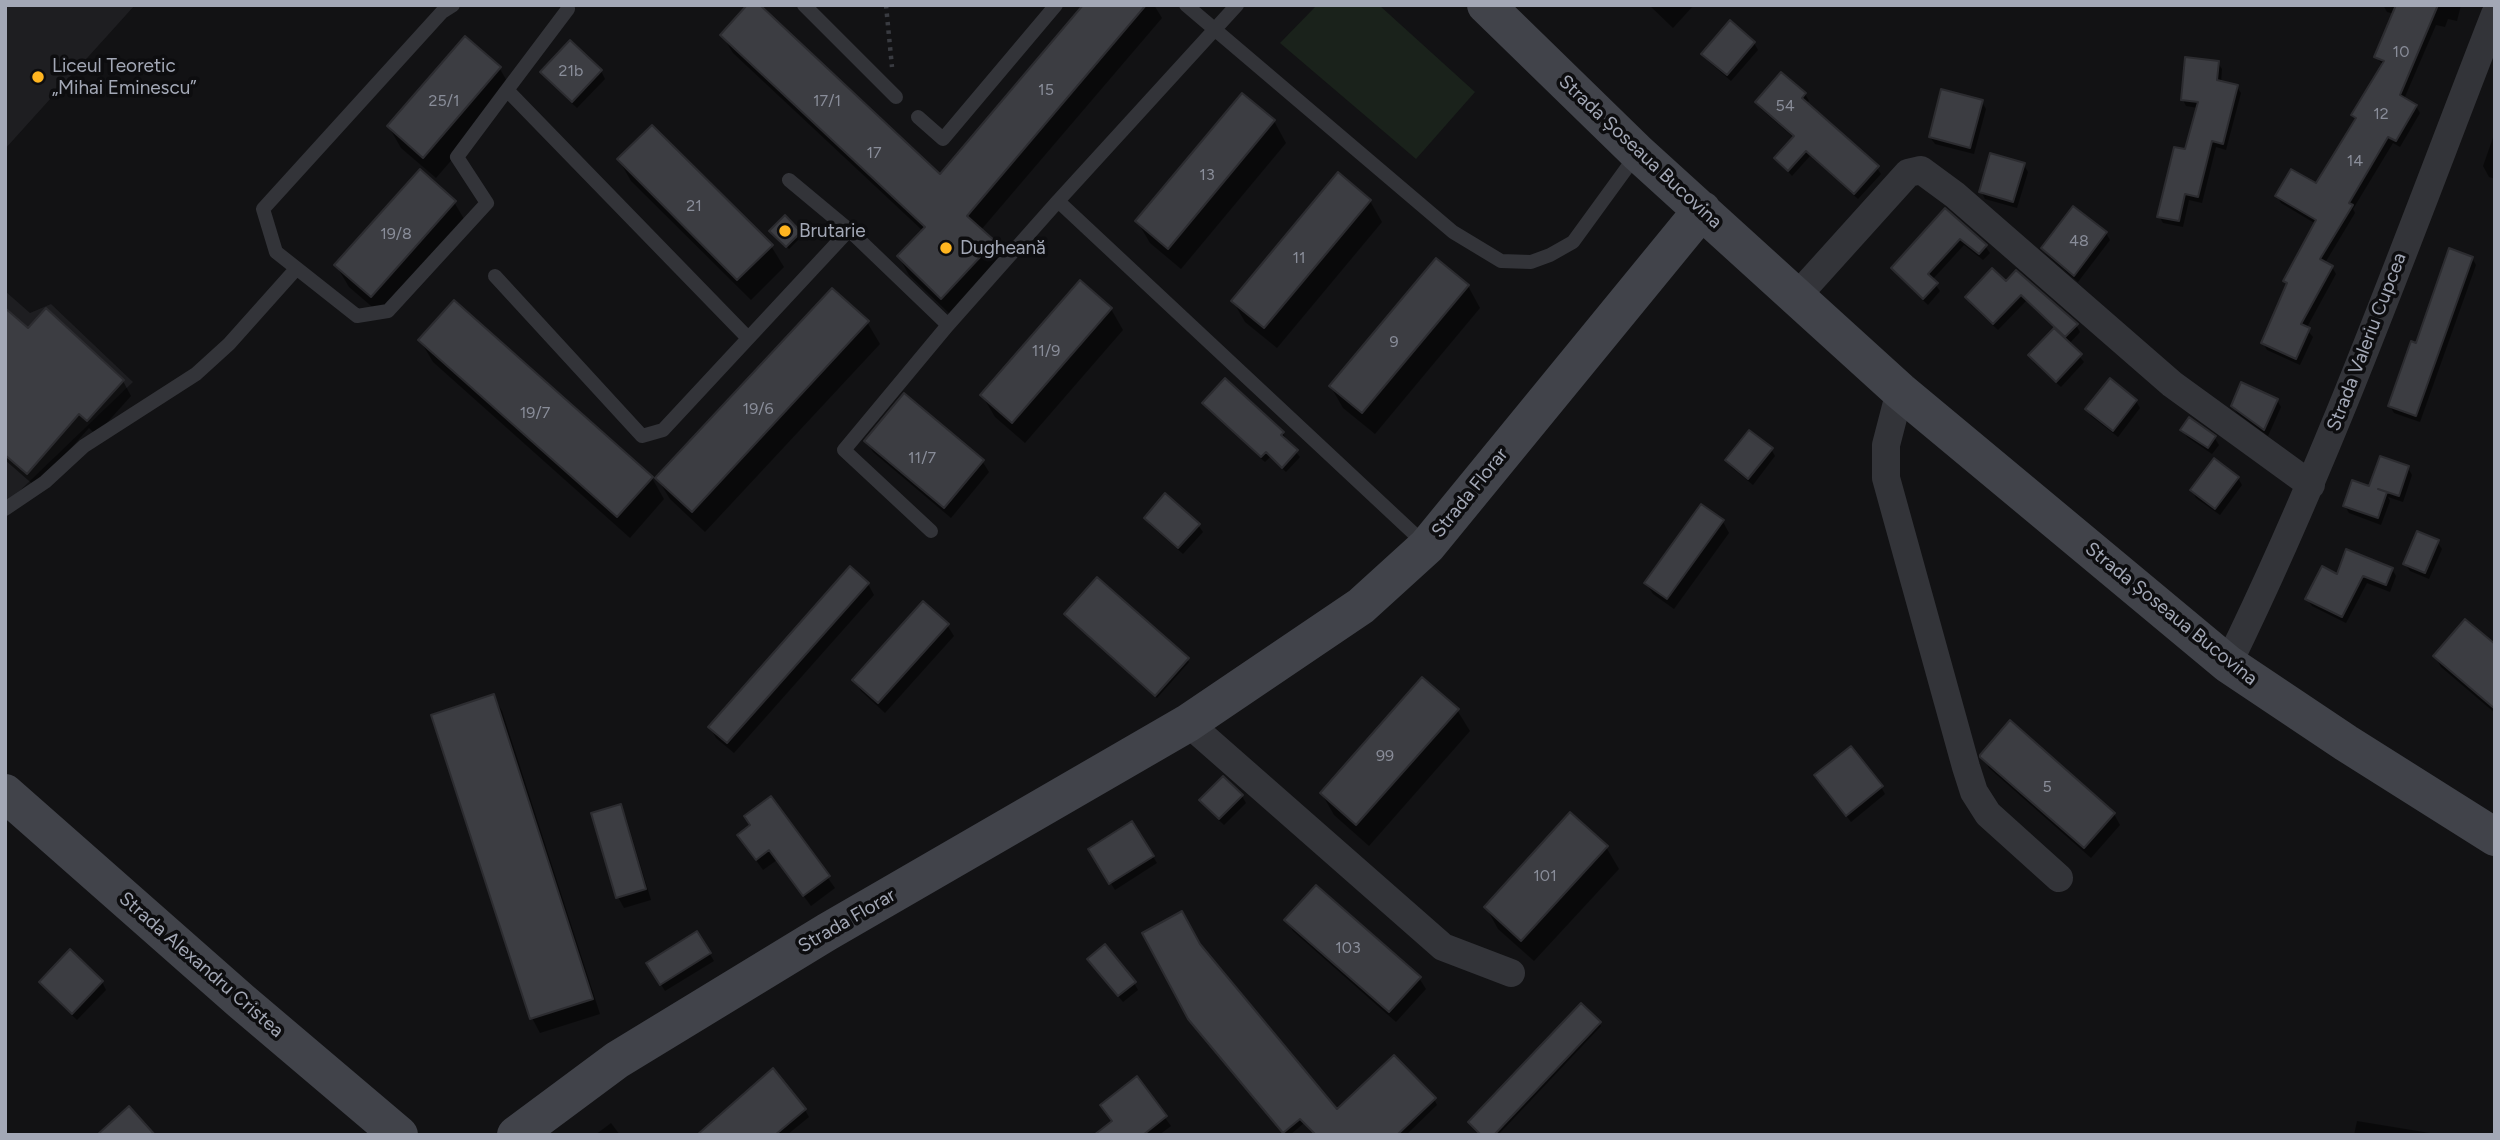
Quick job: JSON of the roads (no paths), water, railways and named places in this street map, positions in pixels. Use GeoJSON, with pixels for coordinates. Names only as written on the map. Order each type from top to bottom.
{"type":"FeatureCollection","features":[{"type":"Feature","properties":{"kind":"street","name":"Strada Șoseaua Bucovina"},"geometry":{"type":"LineString","coordinates":[[1486,6],[1638,153],[1900,391],[2228,664],[2346,743],[2495,837]]}},
{"type":"Feature","properties":{"kind":"street","name":"Strada Valeriu Cupcea"},"geometry":{"type":"LineString","coordinates":[[2228,664],[2311,485],[2495,14]]}},
{"type":"Feature","properties":{"kind":"street"},"geometry":{"type":"LineString","coordinates":[[1797,296],[1908,173],[1922,170],[1955,195],[2172,384],[2311,485]]}},
{"type":"Feature","properties":{"kind":"street","name":"Strada Florar"},"geometry":{"type":"LineString","coordinates":[[516,1135],[617,1060],[740,984],[1188,723],[1361,606],[1427,546],[1702,210]]}},
{"type":"Feature","properties":{"kind":"street"},"geometry":{"type":"LineString","coordinates":[[1900,391],[1886,445],[1886,478],[1974,792],[1988,814],[2059,878]]}},
{"type":"Feature","properties":{"kind":"street"},"geometry":{"type":"LineString","coordinates":[[1188,723],[1443,947],[1511,973]]}},
{"type":"Feature","properties":{"kind":"street","name":"Strada Alexandru Cristea"},"geometry":{"type":"LineString","coordinates":[[5,793],[240,1001],[399,1135]]}},
{"type":"Feature","properties":{"kind":"lane"},"geometry":{"type":"LineString","coordinates":[[453,5],[442,12],[263,209],[276,252],[357,316],[388,311],[487,203],[457,157],[568,9],[567,5]]}},
{"type":"Feature","properties":{"kind":"lane"},"geometry":{"type":"LineString","coordinates":[[804,5],[892,93]]}},
{"type":"Feature","properties":{"kind":"lane"},"geometry":{"type":"LineString","coordinates":[[918,117],[943,139],[1056,5]]}},
{"type":"Feature","properties":{"kind":"lane"},"geometry":{"type":"LineString","coordinates":[[1186,5],[1453,232],[1501,261],[1531,262],[1573,242],[1638,153]]}},
{"type":"Feature","properties":{"kind":"lane"},"geometry":{"type":"LineString","coordinates":[[931,531],[844,450],[948,325],[1237,5]]}},
{"type":"Feature","properties":{"kind":"lane"},"geometry":{"type":"LineString","coordinates":[[508,90],[747,337]]}},
{"type":"Feature","properties":{"kind":"lane"},"geometry":{"type":"LineString","coordinates":[[789,180],[849,230],[948,325]]}},
{"type":"Feature","properties":{"kind":"lane"},"geometry":{"type":"LineString","coordinates":[[1058,201],[1427,546]]}},
{"type":"Feature","properties":{"kind":"lane"},"geometry":{"type":"LineString","coordinates":[[495,276],[642,436],[663,430],[849,230]]}},
{"type":"Feature","properties":{"kind":"lane"},"geometry":{"type":"LineString","coordinates":[[5,509],[45,482],[84,446],[196,374],[229,344],[296,269]]}},
{"type":"Feature","properties":{"kind":"place","name":"Liceul Teoretic „Mihai Eminescu”"},"geometry":{"type":"Point","coordinates":[38,77]}},
{"type":"Feature","properties":{"kind":"place","name":"Brutarie"},"geometry":{"type":"Point","coordinates":[785,231]}},
{"type":"Feature","properties":{"kind":"place","name":"Dugheană"},"geometry":{"type":"Point","coordinates":[946,248]}}]}
